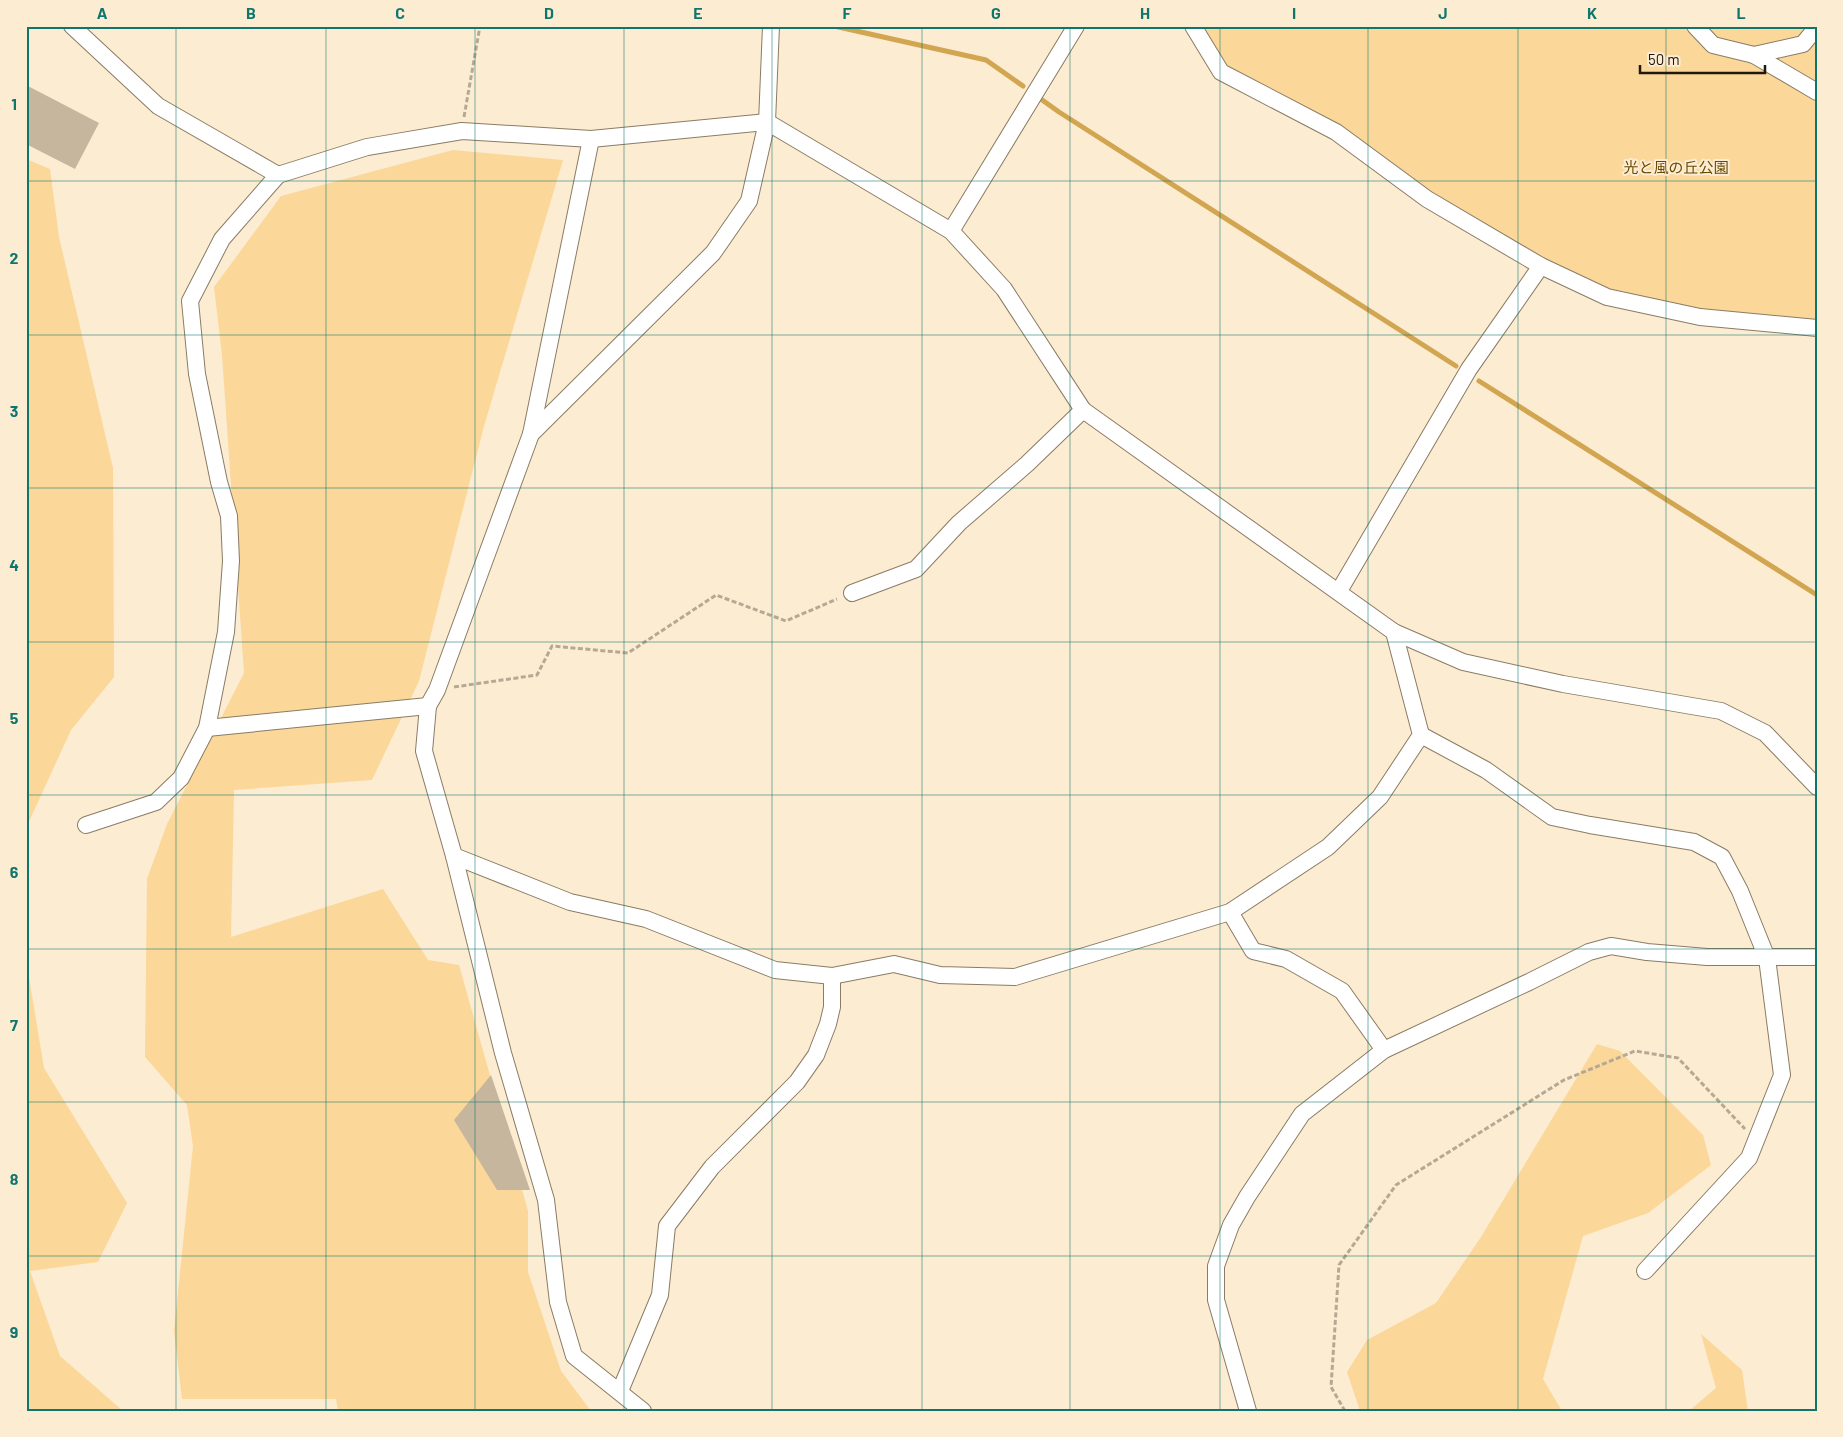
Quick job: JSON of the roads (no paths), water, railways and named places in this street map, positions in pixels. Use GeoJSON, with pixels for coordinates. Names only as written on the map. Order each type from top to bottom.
{"type":"FeatureCollection","features":[{"type":"Feature","properties":{"kind":"street"},"geometry":{"type":"LineString","coordinates":[[72,26],[158,106],[278,175]]}},
{"type":"Feature","properties":{"kind":"street"},"geometry":{"type":"LineString","coordinates":[[531,434],[713,253],[749,201],[766,122],[772,26]]}},
{"type":"Feature","properties":{"kind":"street"},"geometry":{"type":"LineString","coordinates":[[951,231],[1076,26]]}},
{"type":"Feature","properties":{"kind":"street"},"geometry":{"type":"LineString","coordinates":[[1193,26],[1221,72],[1336,132],[1427,199],[1541,266],[1607,297],[1700,317],[1817,328]]}},
{"type":"Feature","properties":{"kind":"street"},"geometry":{"type":"LineString","coordinates":[[1695,26],[1713,45],[1754,55],[1817,92]]}},
{"type":"Feature","properties":{"kind":"street"},"geometry":{"type":"LineString","coordinates":[[1754,55],[1803,44],[1817,27]]}},
{"type":"Feature","properties":{"kind":"street"},"geometry":{"type":"LineString","coordinates":[[86,825],[156,802],[181,778],[207,728],[226,632],[231,561],[229,516],[219,482],[197,374],[190,301],[222,239],[278,175],[367,147],[462,131],[592,139],[766,122],[951,231],[1004,289],[1082,410],[1339,591],[1394,632],[1463,662],[1563,684],[1721,712],[1765,734],[1817,787]]}},
{"type":"Feature","properties":{"kind":"street"},"geometry":{"type":"LineString","coordinates":[[592,139],[531,434],[436,690],[428,706],[424,751],[454,856],[503,1053],[546,1200],[558,1302],[574,1356],[643,1411]]}},
{"type":"Feature","properties":{"kind":"street"},"geometry":{"type":"LineString","coordinates":[[1339,591],[1469,370],[1541,266]]}},
{"type":"Feature","properties":{"kind":"street"},"geometry":{"type":"LineString","coordinates":[[852,593],[916,569],[958,524],[1028,464],[1082,410]]}},
{"type":"Feature","properties":{"kind":"street"},"geometry":{"type":"LineString","coordinates":[[1394,632],[1421,735],[1486,770],[1552,817],[1694,842],[1722,857],[1740,891],[1767,958],[1782,1075],[1749,1158],[1645,1271]]}},
{"type":"Feature","properties":{"kind":"street"},"geometry":{"type":"LineString","coordinates":[[207,728],[428,706]]}},
{"type":"Feature","properties":{"kind":"street"},"geometry":{"type":"LineString","coordinates":[[454,856],[570,902],[646,919],[775,970],[832,976],[894,964],[940,975],[1016,977],[1230,912],[1328,847],[1380,797],[1421,735]]}},
{"type":"Feature","properties":{"kind":"street"},"geometry":{"type":"LineString","coordinates":[[1230,912],[1253,951],[1286,959],[1342,991],[1384,1050]]}},
{"type":"Feature","properties":{"kind":"street"},"geometry":{"type":"LineString","coordinates":[[1248,1411],[1216,1300],[1216,1266],[1231,1225],[1247,1197],[1302,1114],[1384,1050],[1530,982],[1589,952],[1611,946],[1647,952],[1707,957],[1817,957]]}},
{"type":"Feature","properties":{"kind":"street"},"geometry":{"type":"LineString","coordinates":[[620,1391],[660,1295],[667,1226],[712,1167],[797,1082],[816,1055],[828,1024],[832,1007],[832,976]]}},
{"type":"Feature","properties":{"kind":"waterway"},"geometry":{"type":"LineString","coordinates":[[834,26],[986,60],[1023,86]]}},
{"type":"Feature","properties":{"kind":"waterway"},"geometry":{"type":"LineString","coordinates":[[1038,97],[1456,366]]}},
{"type":"Feature","properties":{"kind":"waterway"},"geometry":{"type":"LineString","coordinates":[[1479,381],[1817,595]]}},
{"type":"Feature","properties":{"kind":"park label","name":"光と風の丘公園"},"geometry":{"type":"Point","coordinates":[1676,168]}}]}
